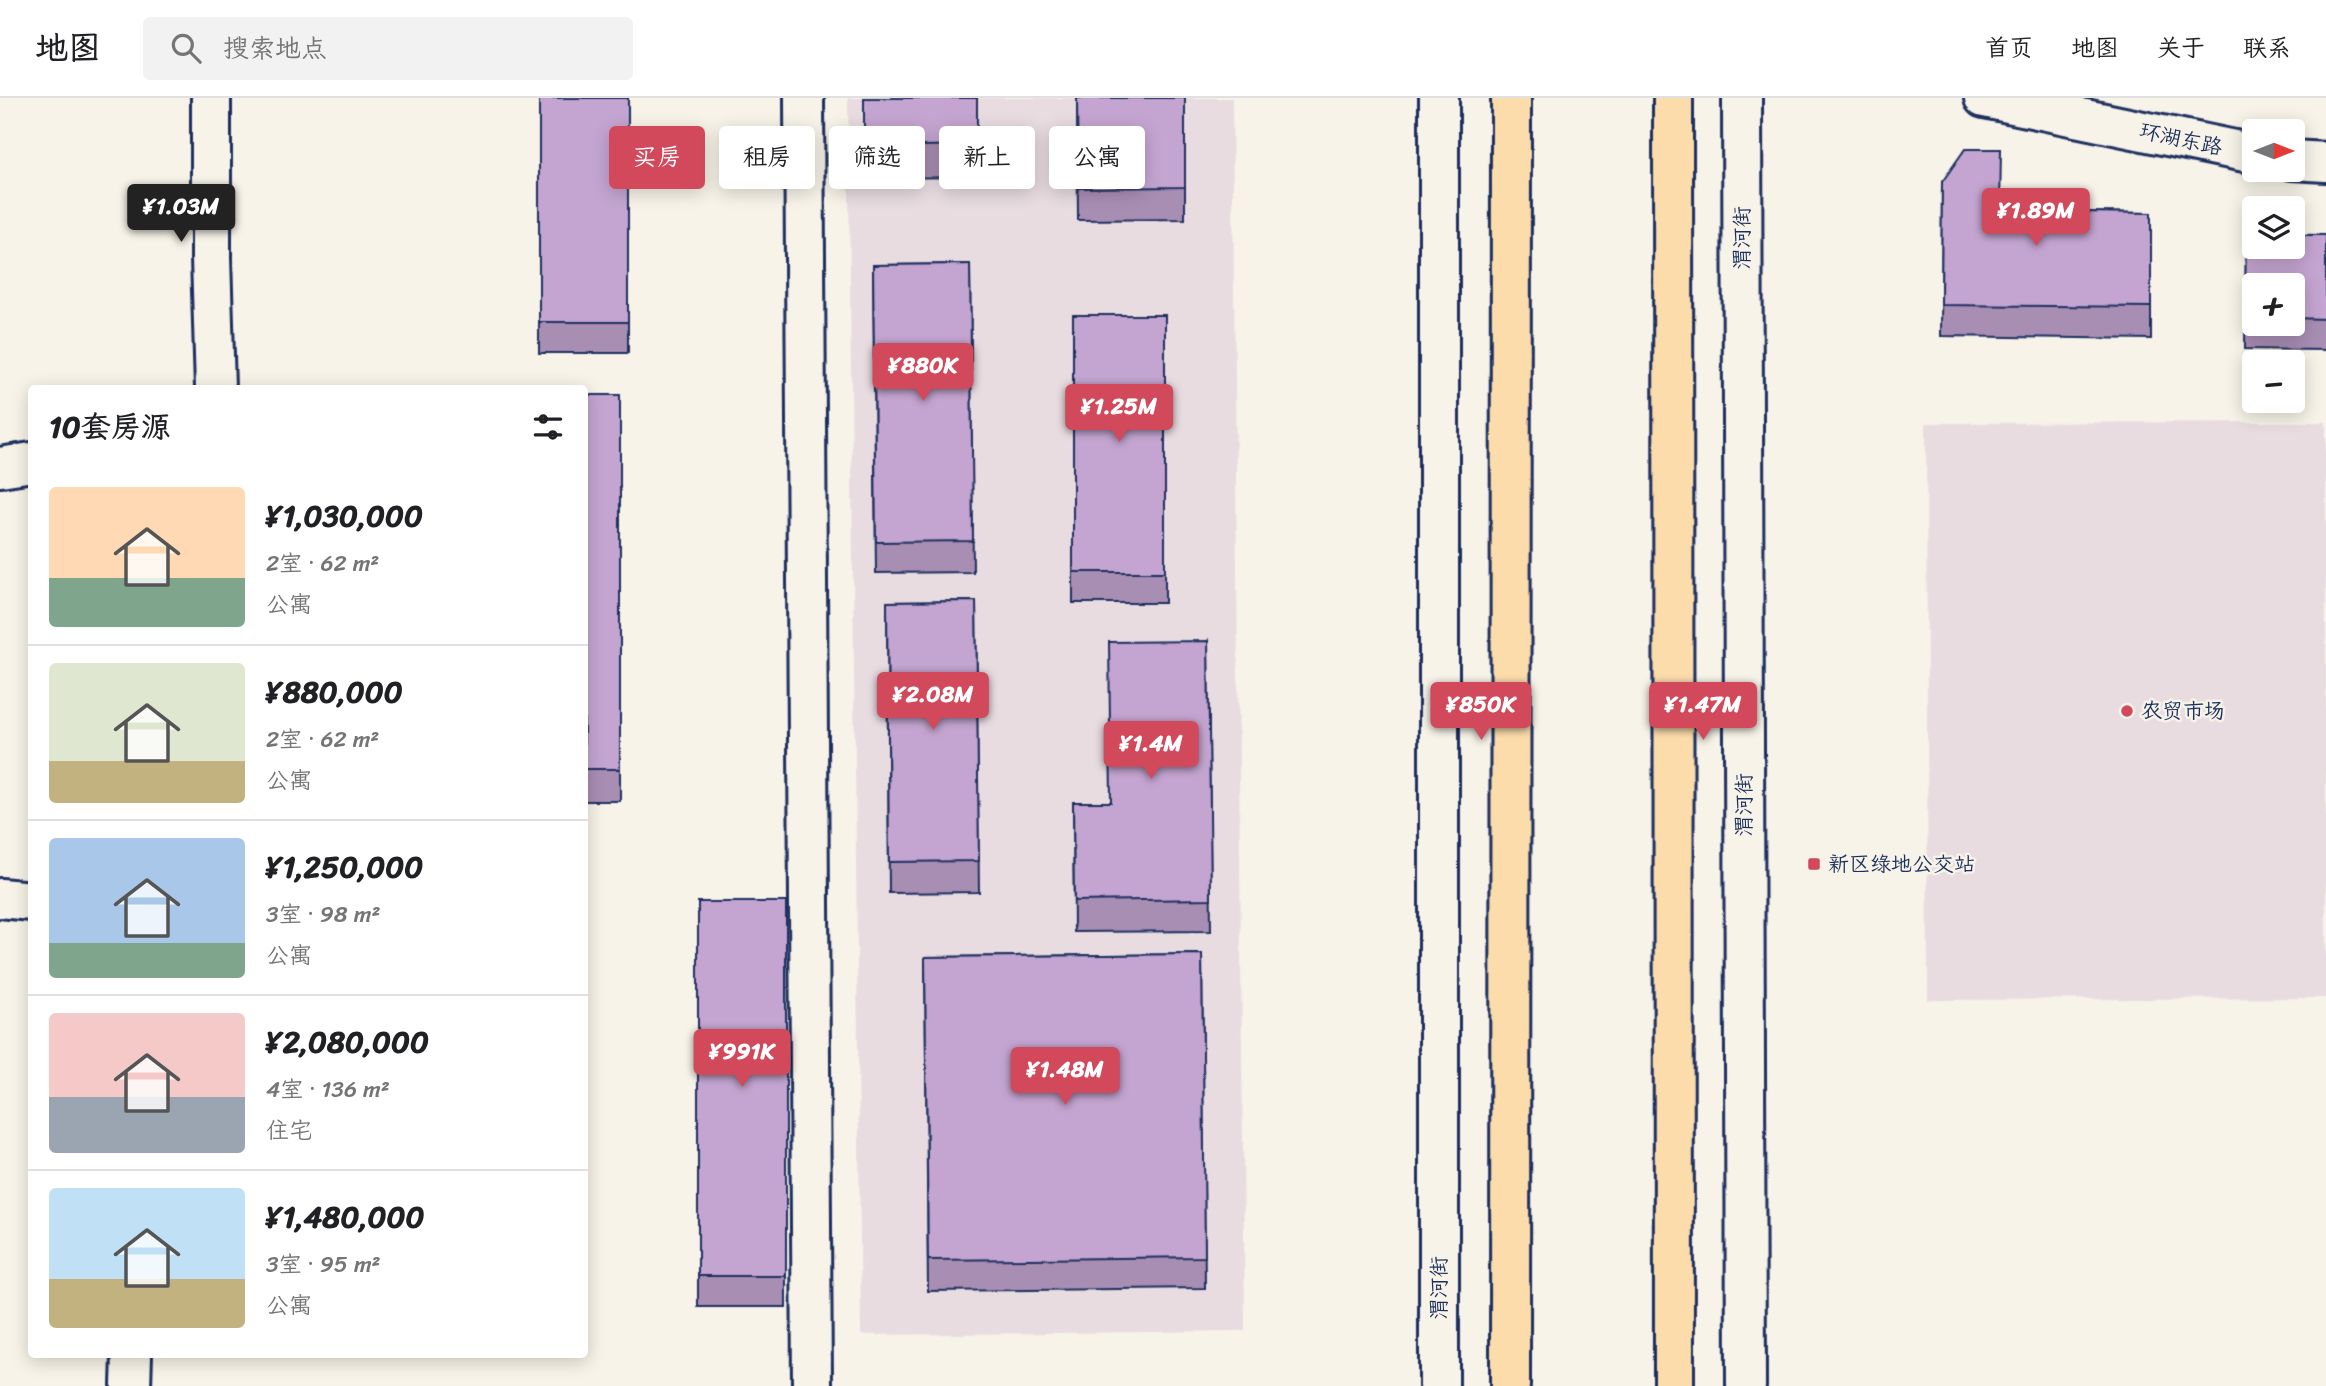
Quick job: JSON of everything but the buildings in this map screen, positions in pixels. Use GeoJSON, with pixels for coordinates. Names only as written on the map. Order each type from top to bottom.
{"type":"FeatureCollection","features":[{"type":"Feature","properties":{"kind":"main road"},"geometry":{"type":"LineString","coordinates":[[1510,1386],[1511,98]]}},
{"type":"Feature","properties":{"kind":"main road"},"geometry":{"type":"LineString","coordinates":[[1672,98],[1674,1386]]}},
{"type":"Feature","properties":{"kind":"street"},"geometry":{"type":"LineString","coordinates":[[211,98],[211,258],[215,385]]}},
{"type":"Feature","properties":{"kind":"street"},"geometry":{"type":"LineString","coordinates":[[804,98],[812,1386]]}},
{"type":"Feature","properties":{"kind":"street","name":"渭河街"},"geometry":{"type":"LineString","coordinates":[[1439,98],[1439,1386]]}},
{"type":"Feature","properties":{"kind":"street","name":"渭河街"},"geometry":{"type":"LineString","coordinates":[[1742,98],[1746,1386]]}},
{"type":"Feature","properties":{"kind":"street","name":"环湖东路"},"geometry":{"type":"LineString","coordinates":[[1984,98],[2242,152]]}},
{"type":"Feature","properties":{"kind":"street"},"geometry":{"type":"LineString","coordinates":[[2305,161],[2326,162]]}},
{"type":"Feature","properties":{"kind":"street"},"geometry":{"type":"LineString","coordinates":[[0,467],[28,464]]}},
{"type":"Feature","properties":{"kind":"street"},"geometry":{"type":"LineString","coordinates":[[0,898],[28,901]]}},
{"type":"Feature","properties":{"kind":"street"},"geometry":{"type":"LineString","coordinates":[[131,1386],[132,1358]]}},
{"type":"Feature","properties":{"kind":"shaded area"},"geometry":{"type":"Polygon","coordinates":[[[848,98],[1232,98],[1245,1331],[861,1335],[849,189],[925,189],[925,126],[848,126],[848,98]]]}},
{"type":"Feature","properties":{"kind":"shaded area","name":"农贸市场"},"geometry":{"type":"Polygon","coordinates":[[[2326,422],[2326,998],[1928,1000],[1926,423],[2326,422]]]}},
{"type":"Feature","properties":{"kind":"place","name":"农贸市场"},"geometry":{"type":"Point","coordinates":[2127,711]}},
{"type":"Feature","properties":{"kind":"place","name":"新区绿地公交站"},"geometry":{"type":"Point","coordinates":[1814,864]}}]}
